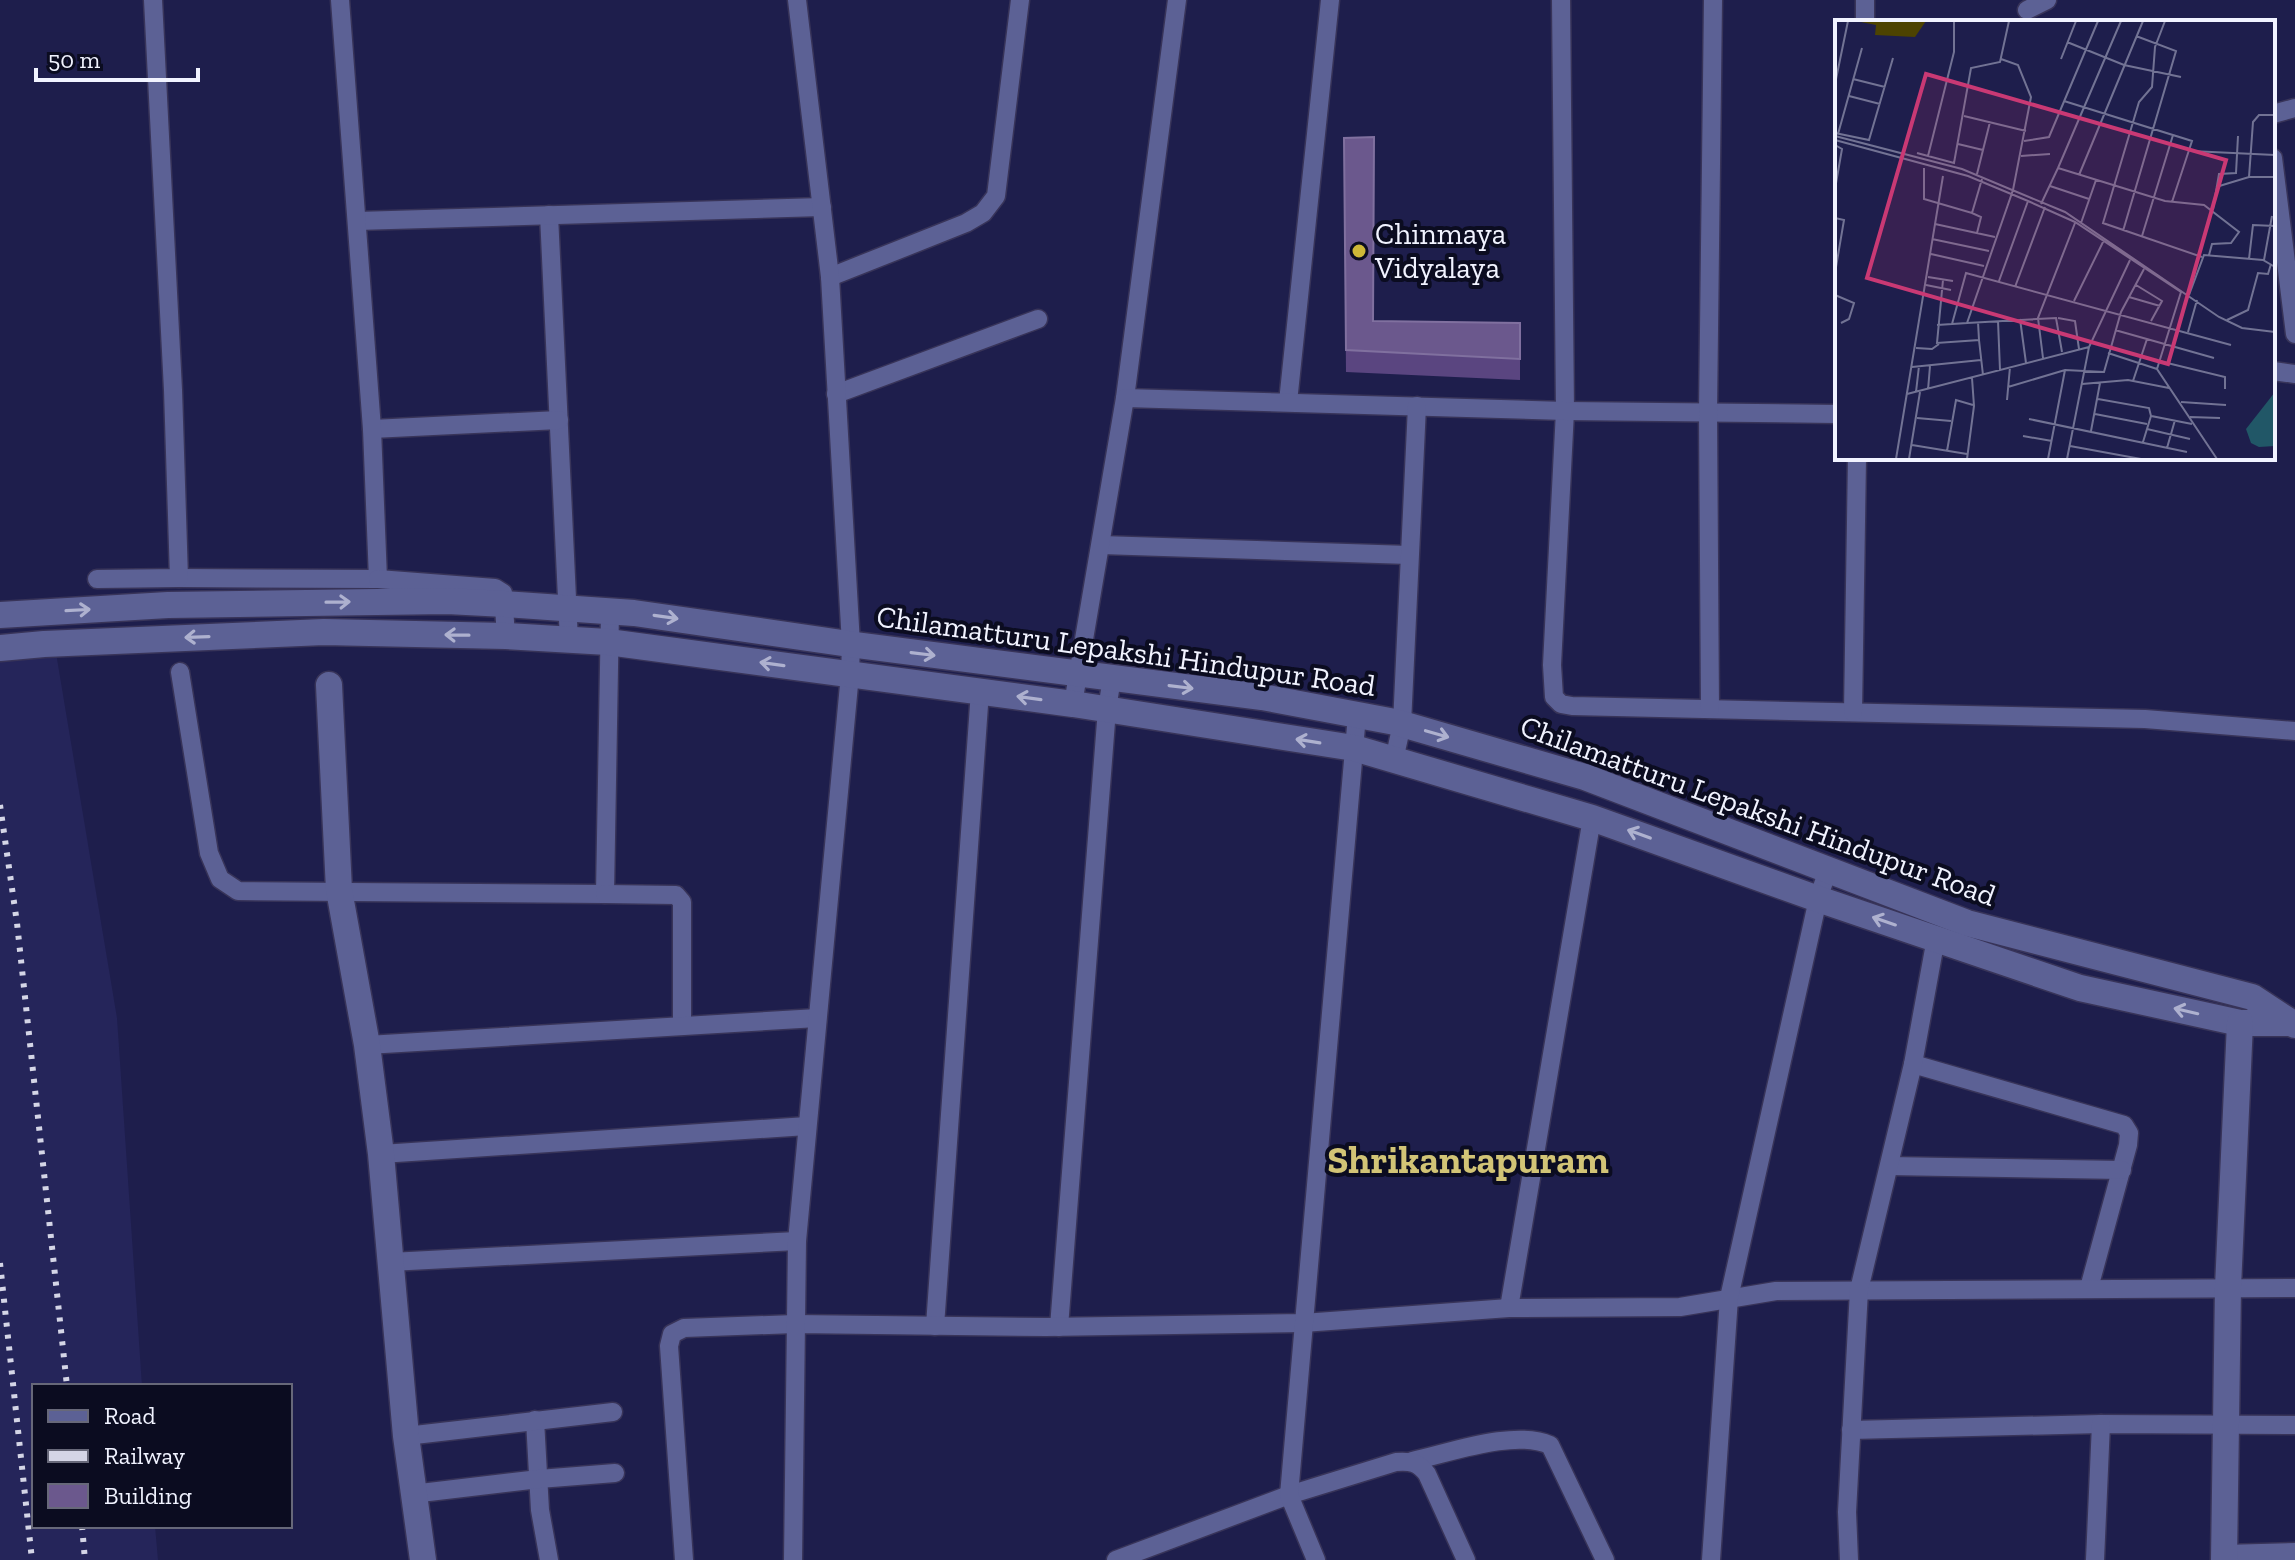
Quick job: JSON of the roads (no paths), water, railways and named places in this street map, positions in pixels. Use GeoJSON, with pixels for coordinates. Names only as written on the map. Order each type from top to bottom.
{"type":"FeatureCollection","features":[{"type":"Feature","properties":{"kind":"street"},"geometry":{"type":"LineString","coordinates":[[153,0],[173,390],[179,578]]}},
{"type":"Feature","properties":{"kind":"street"},"geometry":{"type":"LineString","coordinates":[[340,0],[372,429],[378,579]]}},
{"type":"Feature","properties":{"kind":"street"},"geometry":{"type":"LineString","coordinates":[[793,1560],[797,1241],[851,644],[830,277],[797,0]]}},
{"type":"Feature","properties":{"kind":"street"},"geometry":{"type":"LineString","coordinates":[[830,277],[966,223],[983,213],[996,196],[1020,0]]}},
{"type":"Feature","properties":{"kind":"street"},"geometry":{"type":"LineString","coordinates":[[1073,704],[1125,398],[1177,0]]}},
{"type":"Feature","properties":{"kind":"street"},"geometry":{"type":"LineString","coordinates":[[1288,402],[1330,0]]}},
{"type":"Feature","properties":{"kind":"street"},"geometry":{"type":"LineString","coordinates":[[1561,0],[1565,411],[1552,665],[1554,697],[1561,704],[2145,719],[2295,731]]}},
{"type":"Feature","properties":{"kind":"street"},"geometry":{"type":"LineString","coordinates":[[1710,709],[1708,413],[1713,0]]}},
{"type":"Feature","properties":{"kind":"street"},"geometry":{"type":"LineString","coordinates":[[2027,11],[2047,0]]}},
{"type":"Feature","properties":{"kind":"street"},"geometry":{"type":"LineString","coordinates":[[2275,113],[2295,108]]}},
{"type":"Feature","properties":{"kind":"street"},"geometry":{"type":"LineString","coordinates":[[2275,165],[2287,205],[2295,334]]}},
{"type":"Feature","properties":{"kind":"street"},"geometry":{"type":"LineString","coordinates":[[357,221],[822,207]]}},
{"type":"Feature","properties":{"kind":"street"},"geometry":{"type":"LineString","coordinates":[[549,215],[569,641]]}},
{"type":"Feature","properties":{"kind":"street"},"geometry":{"type":"LineString","coordinates":[[836,394],[1038,319]]}},
{"type":"Feature","properties":{"kind":"street"},"geometry":{"type":"LineString","coordinates":[[2275,371],[2295,374]]}},
{"type":"Feature","properties":{"kind":"street"},"geometry":{"type":"LineString","coordinates":[[1125,398],[1565,411],[1835,414]]}},
{"type":"Feature","properties":{"kind":"street"},"geometry":{"type":"LineString","coordinates":[[1394,760],[1402,724],[1417,406]]}},
{"type":"Feature","properties":{"kind":"street"},"geometry":{"type":"LineString","coordinates":[[372,429],[559,420]]}},
{"type":"Feature","properties":{"kind":"street"},"geometry":{"type":"LineString","coordinates":[[1853,712],[1857,460]]}},
{"type":"Feature","properties":{"kind":"street"},"geometry":{"type":"LineString","coordinates":[[1101,545],[1409,555]]}},
{"type":"Feature","properties":{"kind":"street"},"geometry":{"type":"LineString","coordinates":[[97,579],[378,579],[495,588],[503,593],[506,636]]}},
{"type":"Feature","properties":{"kind":"street","name":"Chilamatturu Lepakshi Hindupur Road"},"geometry":{"type":"LineString","coordinates":[[0,615],[184,605],[447,601],[505,604],[610,611],[1262,697],[1402,724],[1585,777],[1967,923],[2252,997],[2293,1024]]}},
{"type":"Feature","properties":{"kind":"street"},"geometry":{"type":"LineString","coordinates":[[605,894],[610,611]]}},
{"type":"Feature","properties":{"kind":"street","name":"Chilamatturu Lepakshi Hindupur Road"},"geometry":{"type":"LineString","coordinates":[[0,648],[324,632],[506,636],[608,642],[1073,704],[1354,748],[1592,818],[2080,988],[2240,1023],[2293,1024]]}},
{"type":"Feature","properties":{"kind":"street"},"geometry":{"type":"LineString","coordinates":[[180,672],[209,853],[220,879],[238,891],[676,895],[682,902],[682,1026]]}},
{"type":"Feature","properties":{"kind":"street"},"geometry":{"type":"LineString","coordinates":[[1059,1327],[1107,709],[1112,678]]}},
{"type":"Feature","properties":{"kind":"street"},"geometry":{"type":"LineString","coordinates":[[329,685],[339,890],[367,1045],[381,1154],[406,1436],[423,1560]]}},
{"type":"Feature","properties":{"kind":"street"},"geometry":{"type":"LineString","coordinates":[[935,1326],[980,691]]}},
{"type":"Feature","properties":{"kind":"street"},"geometry":{"type":"LineString","coordinates":[[1316,1560],[1289,1495],[1357,715]]}},
{"type":"Feature","properties":{"kind":"street"},"geometry":{"type":"LineString","coordinates":[[1509,1308],[1592,818]]}},
{"type":"Feature","properties":{"kind":"street"},"geometry":{"type":"LineString","coordinates":[[1711,1560],[1729,1298],[1818,899],[1828,870]]}},
{"type":"Feature","properties":{"kind":"street"},"geometry":{"type":"LineString","coordinates":[[1849,1560],[1847,1512],[1859,1290],[1913,1064],[1936,938]]}},
{"type":"Feature","properties":{"kind":"street"},"geometry":{"type":"LineString","coordinates":[[367,1045],[817,1018]]}},
{"type":"Feature","properties":{"kind":"street"},"geometry":{"type":"LineString","coordinates":[[2240,1023],[2228,1287],[2224,1557],[2295,1552]]}},
{"type":"Feature","properties":{"kind":"street"},"geometry":{"type":"LineString","coordinates":[[1913,1064],[2124,1125],[2129,1133],[2128,1145],[2089,1288]]}},
{"type":"Feature","properties":{"kind":"street"},"geometry":{"type":"LineString","coordinates":[[381,1154],[807,1126]]}},
{"type":"Feature","properties":{"kind":"street"},"geometry":{"type":"LineString","coordinates":[[1889,1166],[2122,1170]]}},
{"type":"Feature","properties":{"kind":"street"},"geometry":{"type":"LineString","coordinates":[[390,1262],[797,1241]]}},
{"type":"Feature","properties":{"kind":"street"},"geometry":{"type":"LineString","coordinates":[[684,1560],[669,1346],[672,1334],[684,1328],[795,1324],[1059,1327],[1303,1323],[1509,1308],[1680,1307],[1776,1291],[2295,1288]]}},
{"type":"Feature","properties":{"kind":"street"},"geometry":{"type":"LineString","coordinates":[[406,1436],[613,1412]]}},
{"type":"Feature","properties":{"kind":"street"},"geometry":{"type":"LineString","coordinates":[[535,1420],[540,1510],[549,1560]]}},
{"type":"Feature","properties":{"kind":"street"},"geometry":{"type":"LineString","coordinates":[[1851,1430],[2101,1424],[2295,1425]]}},
{"type":"Feature","properties":{"kind":"street"},"geometry":{"type":"LineString","coordinates":[[2095,1560],[2101,1424]]}},
{"type":"Feature","properties":{"kind":"street"},"geometry":{"type":"LineString","coordinates":[[1116,1560],[1289,1495],[1396,1462],[1529,1439],[1550,1445],[1605,1560]]}},
{"type":"Feature","properties":{"kind":"street"},"geometry":{"type":"LineString","coordinates":[[1412,1461],[1421,1465],[1427,1474],[1466,1560]]}},
{"type":"Feature","properties":{"kind":"street"},"geometry":{"type":"LineString","coordinates":[[412,1494],[615,1473]]}},
{"type":"Feature","properties":{"kind":"street"},"geometry":{"type":"LineString","coordinates":[[1164,1542],[1172,1560]]}},
{"type":"Feature","properties":{"kind":"railway"},"geometry":{"type":"LineString","coordinates":[[0,805],[17,923],[67,1384]]}},
{"type":"Feature","properties":{"kind":"railway"},"geometry":{"type":"LineString","coordinates":[[0,1263],[32,1560]]}},
{"type":"Feature","properties":{"kind":"railway"},"geometry":{"type":"LineString","coordinates":[[82,1528],[85,1560]]}},
{"type":"Feature","properties":{"kind":"place","name":"Chinmaya Vidyalaya"},"geometry":{"type":"Point","coordinates":[1359,251]}},
{"type":"Feature","properties":{"kind":"district","name":"Shrikantapuram"},"geometry":{"type":"Point","coordinates":[1468,1160]}}]}
